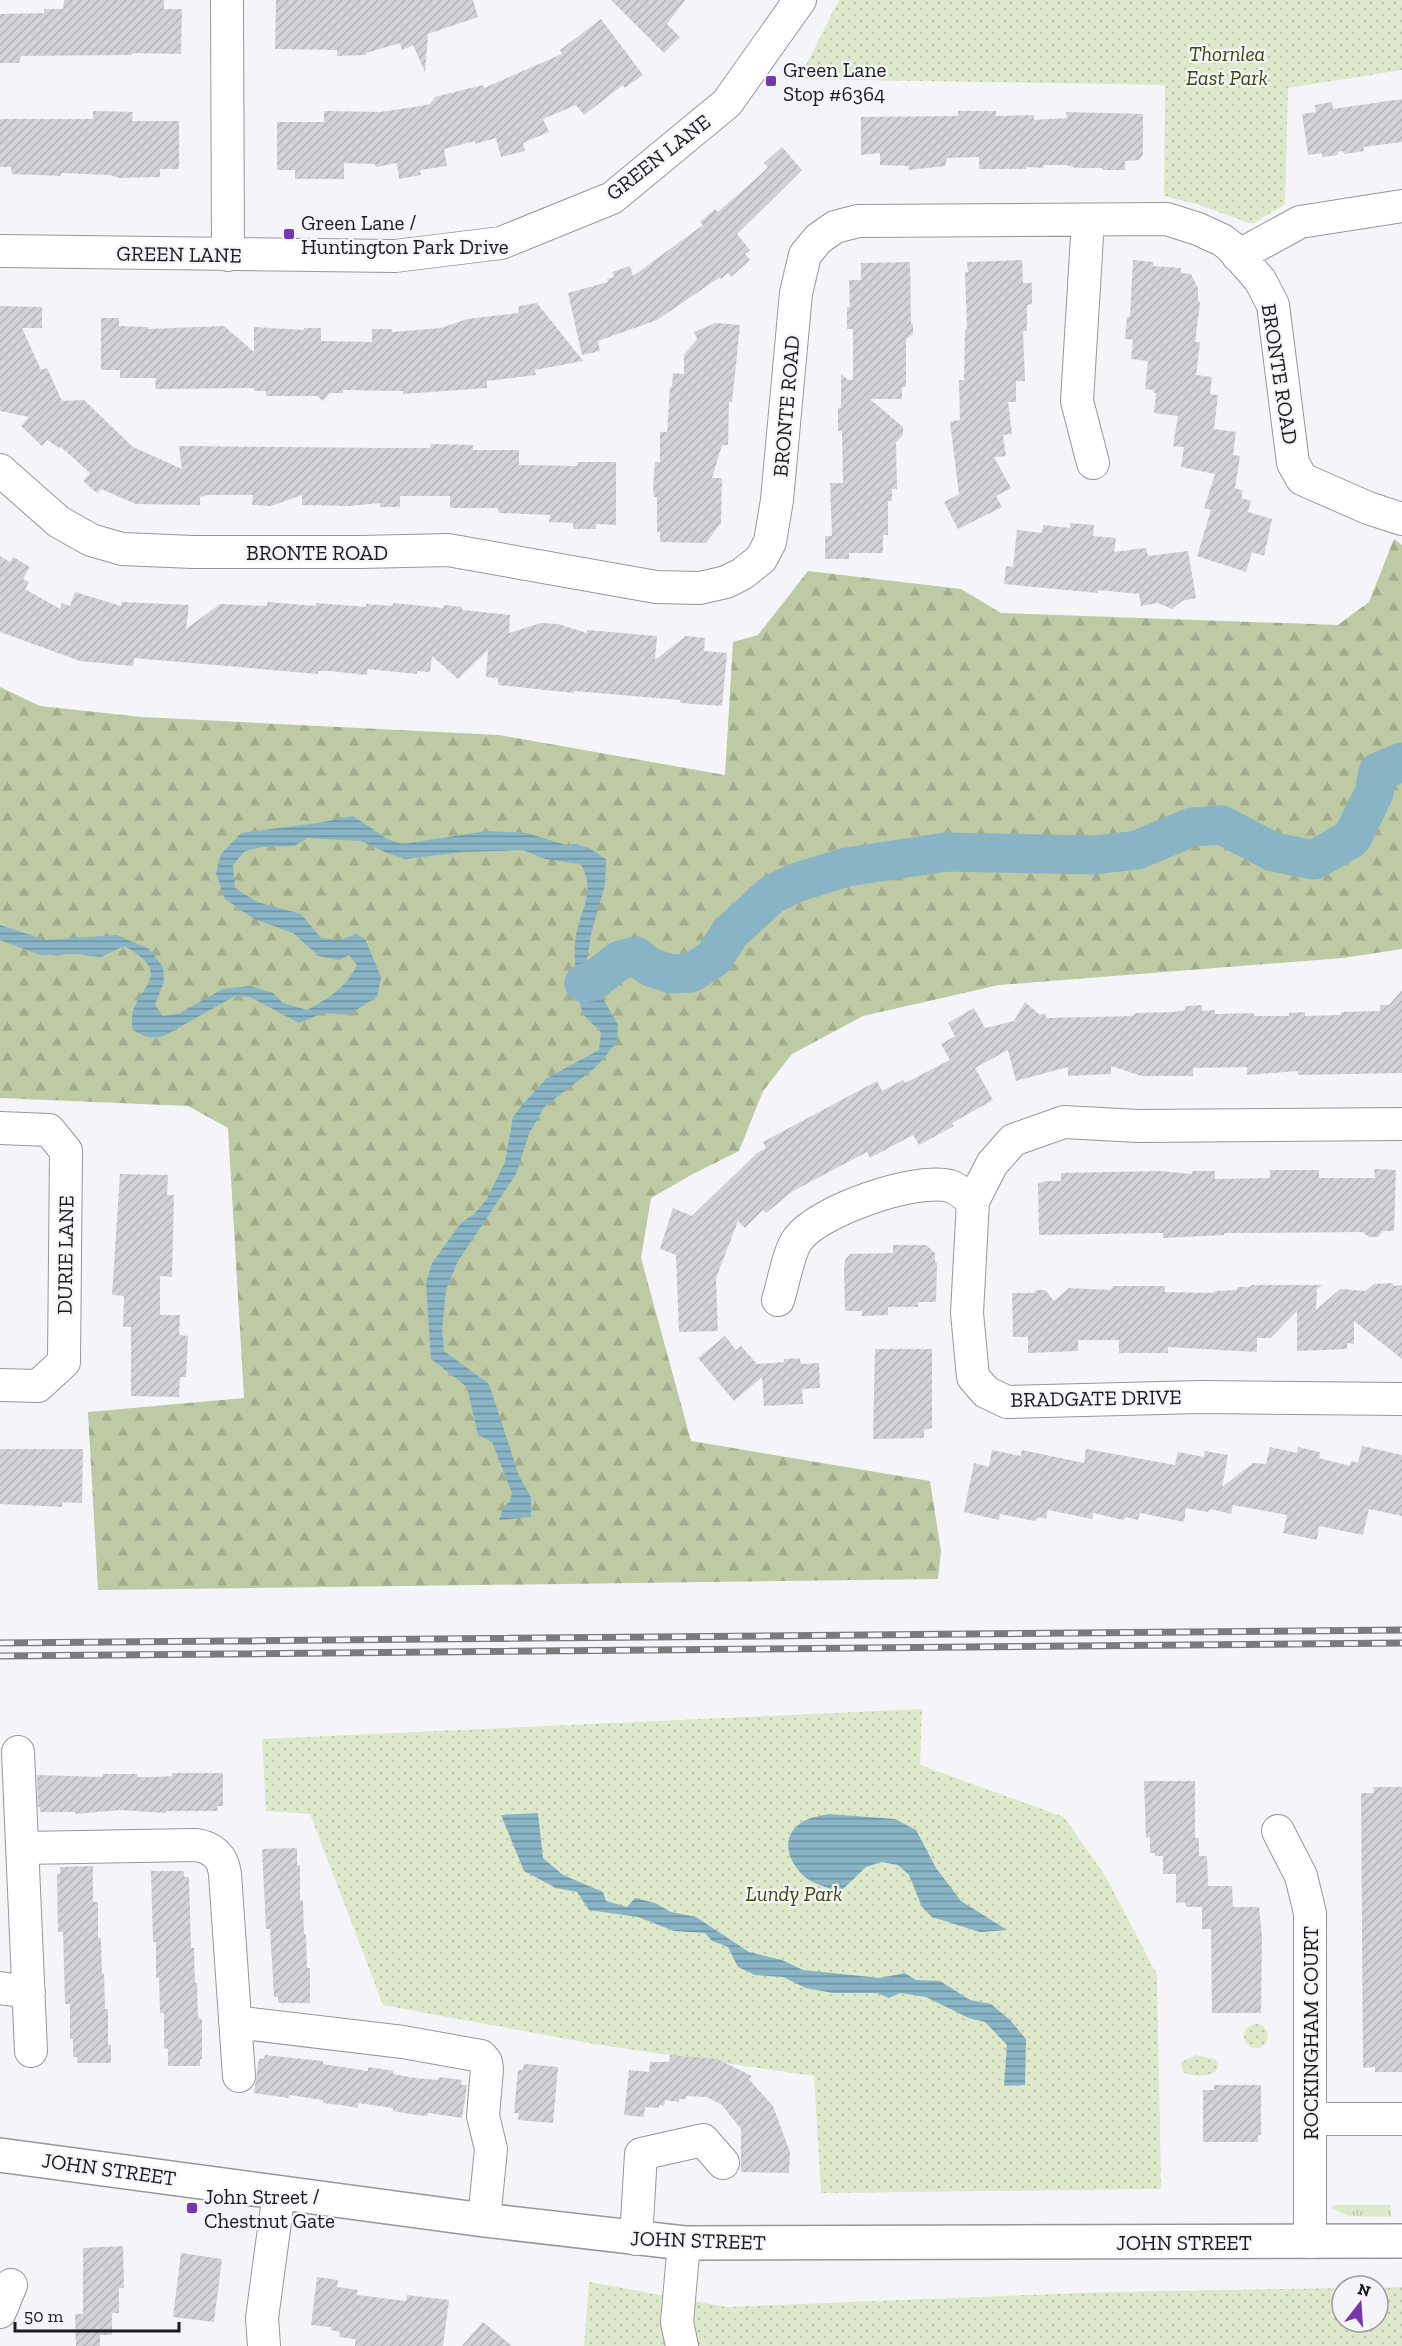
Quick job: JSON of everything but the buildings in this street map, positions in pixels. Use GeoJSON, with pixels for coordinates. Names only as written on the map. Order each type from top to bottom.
{"type":"FeatureCollection","features":[{"type":"Feature","properties":{"kind":"main road","name":"JOHN STREET"},"geometry":{"type":"LineString","coordinates":[[0,2155],[484,2220],[684,2243],[1402,2241]]}},
{"type":"Feature","properties":{"kind":"street"},"geometry":{"type":"LineString","coordinates":[[228,0],[228,255]]}},
{"type":"Feature","properties":{"kind":"street","name":"GREEN LANE"},"geometry":{"type":"LineString","coordinates":[[0,251],[395,256],[501,243],[612,198],[727,103],[800,0]]}},
{"type":"Feature","properties":{"kind":"street"},"geometry":{"type":"LineString","coordinates":[[1238,256],[1300,222],[1402,206]]}},
{"type":"Feature","properties":{"kind":"street","name":"BRONTE ROAD"},"geometry":{"type":"LineString","coordinates":[[0,470],[59,522],[91,540],[122,549],[305,552],[448,550],[656,587],[700,588],[726,582],[742,574],[761,559],[770,542],[777,500],[796,293],[805,255],[818,238],[835,227],[858,221],[1167,219],[1222,240],[1260,280],[1273,305],[1293,463],[1302,479],[1368,508],[1402,519]]}},
{"type":"Feature","properties":{"kind":"street"},"geometry":{"type":"LineString","coordinates":[[1088,220],[1077,401],[1093,463]]}},
{"type":"Feature","properties":{"kind":"street","name":"BRADGATE DRIVE"},"geometry":{"type":"LineString","coordinates":[[1402,1124],[1138,1126],[1064,1122],[1013,1140],[992,1164],[973,1201],[967,1314],[974,1377],[986,1392],[1007,1402],[1200,1397],[1402,1399]]}},
{"type":"Feature","properties":{"kind":"street","name":"DURIE LANE"},"geometry":{"type":"LineString","coordinates":[[0,1128],[49,1130],[66,1150],[64,1362],[38,1386],[0,1385]]}},
{"type":"Feature","properties":{"kind":"street"},"geometry":{"type":"LineString","coordinates":[[778,1300],[796,1241],[809,1226],[841,1209],[867,1198],[914,1186],[950,1186],[973,1201]]}},
{"type":"Feature","properties":{"kind":"street"},"geometry":{"type":"LineString","coordinates":[[18,1752],[22,1848],[14,1990],[31,2051]]}},
{"type":"Feature","properties":{"kind":"street","name":"ROCKINGHAM COURT"},"geometry":{"type":"LineString","coordinates":[[1278,1831],[1301,1876],[1310,1913],[1310,2242]]}},
{"type":"Feature","properties":{"kind":"street"},"geometry":{"type":"LineString","coordinates":[[22,1848],[195,1845],[212,1849],[225,1867],[239,2076]]}},
{"type":"Feature","properties":{"kind":"street"},"geometry":{"type":"LineString","coordinates":[[235,2022],[403,2042],[477,2055],[484,2059],[488,2073],[483,2120],[491,2149],[484,2220]]}},
{"type":"Feature","properties":{"kind":"street"},"geometry":{"type":"LineString","coordinates":[[1311,2119],[1402,2119]]}},
{"type":"Feature","properties":{"kind":"street"},"geometry":{"type":"LineString","coordinates":[[636,2239],[641,2154],[703,2140],[723,2163]]}},
{"type":"Feature","properties":{"kind":"street"},"geometry":{"type":"LineString","coordinates":[[264,2346],[263,2312],[279,2192]]}},
{"type":"Feature","properties":{"kind":"street"},"geometry":{"type":"LineString","coordinates":[[682,2346],[677,2322],[684,2243]]}},
{"type":"Feature","properties":{"kind":"green space","name":"Thornlea East Park"},"geometry":{"type":"Polygon","coordinates":[[[839,0],[1402,0],[1402,70],[1288,88],[1285,204],[1252,224],[1197,204],[1164,196],[1165,85],[799,79],[839,0]]]}},
{"type":"Feature","properties":{"kind":"green space"},"geometry":{"type":"Polygon","coordinates":[[[1394,539],[1402,545],[1402,949],[1343,958],[999,985],[863,1016],[792,1054],[763,1091],[739,1151],[651,1198],[641,1258],[691,1441],[930,1481],[941,1551],[938,1579],[98,1590],[88,1412],[244,1398],[228,1128],[188,1106],[0,1098],[0,687],[40,706],[142,717],[499,735],[725,775],[733,642],[758,635],[808,571],[961,589],[1001,613],[1338,625],[1369,602],[1394,539]]]}},
{"type":"Feature","properties":{"kind":"green space","name":"Lundy Park"},"geometry":{"type":"Polygon","coordinates":[[[922,1709],[920,1765],[1064,1817],[1106,1877],[1157,1975],[1161,2189],[821,2193],[814,2076],[594,2044],[383,2005],[310,1814],[266,1811],[262,1739],[922,1709]]]}},
{"type":"Feature","properties":{"kind":"green space"},"geometry":{"type":"Polygon","coordinates":[[[1256,2024],[1261,2025],[1267,2031],[1267,2041],[1261,2047],[1256,2048],[1251,2047],[1245,2041],[1244,2036],[1245,2031],[1251,2025],[1256,2024]]]}},
{"type":"Feature","properties":{"kind":"green space"},"geometry":{"type":"Polygon","coordinates":[[[1196,2055],[1215,2059],[1218,2064],[1217,2070],[1200,2076],[1183,2072],[1181,2062],[1196,2055]]]}},
{"type":"Feature","properties":{"kind":"green space"},"geometry":{"type":"Polygon","coordinates":[[[1335,2205],[1391,2205],[1391,2217],[1348,2216],[1331,2208],[1335,2205]]]}},
{"type":"Feature","properties":{"kind":"green space"},"geometry":{"type":"Polygon","coordinates":[[[589,2282],[727,2307],[1108,2292],[1330,2288],[1330,2334],[1390,2334],[1390,2288],[1402,2287],[1402,2346],[584,2346],[589,2282]]]}},
{"type":"Feature","properties":{"kind":"water"},"geometry":{"type":"Polygon","coordinates":[[[353,816],[387,839],[403,844],[487,831],[527,833],[566,845],[576,844],[589,848],[606,859],[605,885],[592,930],[587,959],[593,981],[618,1025],[617,1042],[596,1067],[544,1107],[529,1134],[516,1174],[458,1261],[446,1290],[442,1330],[444,1351],[489,1384],[519,1476],[531,1497],[531,1517],[499,1520],[512,1493],[492,1442],[478,1435],[467,1387],[431,1359],[426,1283],[432,1263],[461,1223],[474,1214],[487,1199],[505,1162],[513,1117],[547,1078],[599,1050],[601,1032],[584,1015],[576,976],[576,936],[587,892],[587,883],[581,864],[545,859],[523,850],[463,852],[405,859],[361,841],[308,838],[294,846],[262,847],[245,851],[233,865],[235,888],[257,902],[301,914],[321,938],[341,940],[356,934],[365,939],[381,977],[377,997],[348,1015],[323,1013],[299,1023],[250,997],[235,996],[164,1036],[148,1037],[133,1030],[132,1016],[136,1004],[151,976],[149,967],[141,957],[124,946],[101,957],[78,954],[40,955],[0,940],[0,925],[46,940],[117,935],[149,949],[163,967],[164,981],[155,1005],[163,1016],[180,1013],[223,989],[250,986],[273,993],[283,1003],[307,1010],[336,992],[348,980],[357,965],[349,955],[339,960],[319,956],[293,933],[254,919],[225,899],[216,873],[221,854],[241,833],[353,816]]]}},
{"type":"Feature","properties":{"kind":"water"},"geometry":{"type":"Polygon","coordinates":[[[538,1813],[543,1858],[563,1875],[603,1892],[606,1901],[627,1907],[635,1898],[655,1903],[671,1912],[696,1917],[749,1952],[782,1960],[803,1970],[880,1978],[905,1973],[916,1980],[940,1981],[970,2000],[991,2004],[1010,2020],[1026,2039],[1025,2085],[1004,2086],[1007,2045],[985,2022],[969,2018],[926,1997],[900,1993],[889,1998],[877,1993],[833,1993],[806,1988],[783,1977],[755,1975],[738,1967],[728,1947],[712,1941],[705,1933],[674,1931],[638,1917],[589,1910],[577,1892],[556,1888],[524,1871],[501,1815],[538,1813]]]}},
{"type":"Feature","properties":{"kind":"water"},"geometry":{"type":"Polygon","coordinates":[[[828,1814],[895,1819],[916,1830],[936,1868],[961,1901],[1007,1930],[980,1932],[932,1917],[922,1907],[909,1875],[898,1865],[881,1862],[866,1867],[841,1891],[809,1880],[799,1871],[790,1856],[789,1840],[797,1826],[808,1819],[828,1814]]]}},
{"type":"Feature","properties":{"kind":"waterway"},"geometry":{"type":"LineString","coordinates":[[584,983],[593,981],[620,960],[636,956],[650,967],[671,974],[691,973],[714,958],[730,933],[771,895],[795,883],[847,867],[946,852],[1094,855],[1137,850],[1192,827],[1222,825],[1273,852],[1314,860],[1352,838],[1374,793],[1378,772],[1402,762]]}},
{"type":"Feature","properties":{"kind":"railway"},"geometry":{"type":"LineString","coordinates":[[0,1643],[1402,1630]]}},
{"type":"Feature","properties":{"kind":"railway"},"geometry":{"type":"LineString","coordinates":[[0,1656],[1402,1643]]}},
{"type":"Feature","properties":{"kind":"place","name":"Green Lane Stop #6364"},"geometry":{"type":"Point","coordinates":[771,81]}},
{"type":"Feature","properties":{"kind":"place","name":"Green Lane / Huntington Park Drive"},"geometry":{"type":"Point","coordinates":[289,234]}},
{"type":"Feature","properties":{"kind":"place","name":"John Street / Chestnut Gate"},"geometry":{"type":"Point","coordinates":[192,2208]}}]}
